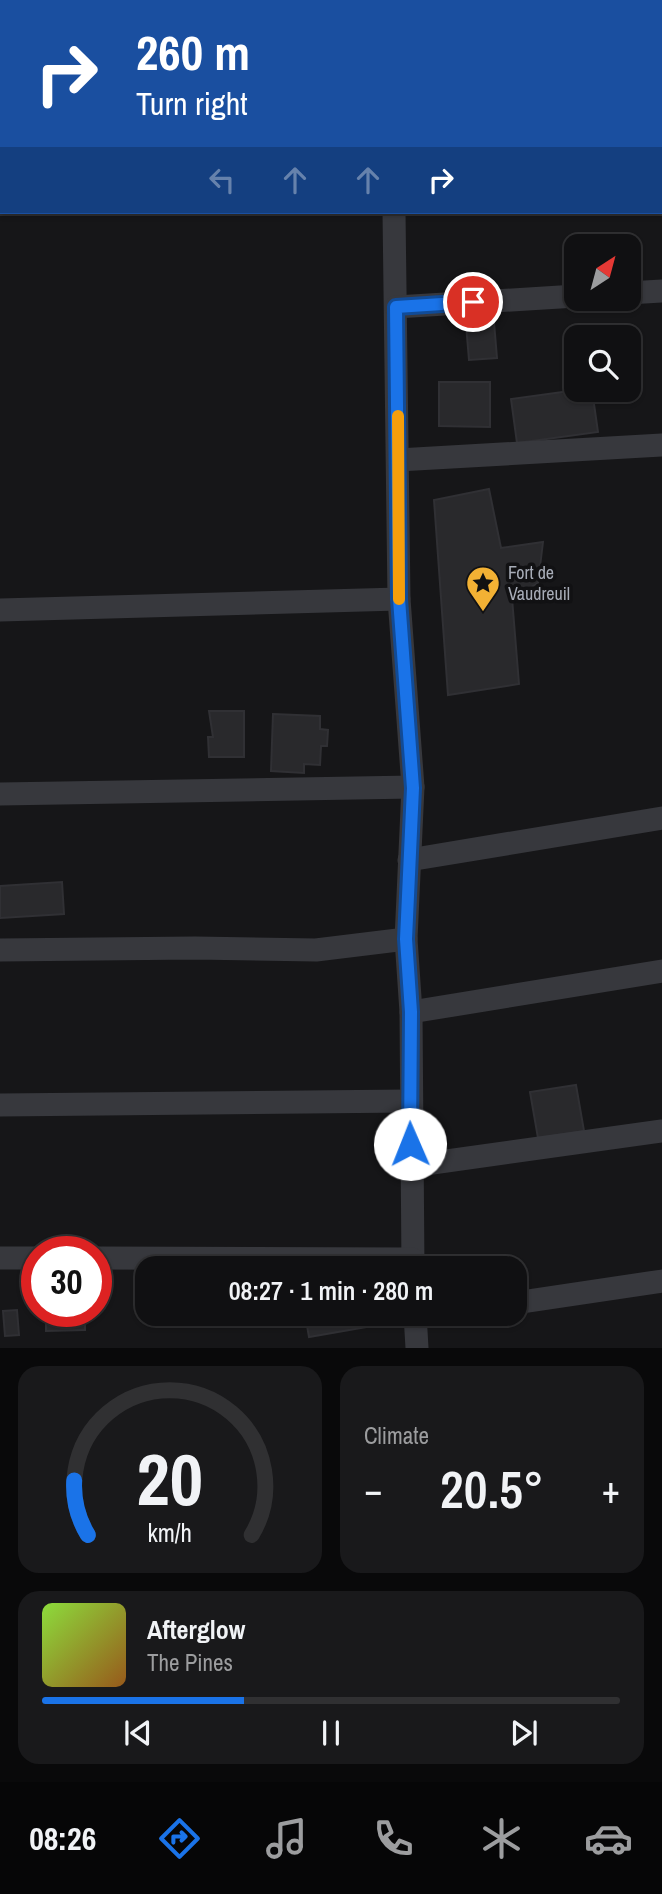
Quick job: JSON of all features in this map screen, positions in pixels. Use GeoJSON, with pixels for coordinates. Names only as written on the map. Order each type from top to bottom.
{"type":"FeatureCollection","features":[{"type":"Feature","properties":{"kind":"street"},"geometry":{"type":"LineString","coordinates":[[394,214],[399,599],[413,788],[406,939],[411,1012],[409,1101],[413,1256]]}},
{"type":"Feature","properties":{"kind":"street"},"geometry":{"type":"LineString","coordinates":[[641,292],[662,291]]}},
{"type":"Feature","properties":{"kind":"street"},"geometry":{"type":"LineString","coordinates":[[396,307],[564,297]]}},
{"type":"Feature","properties":{"kind":"street"},"geometry":{"type":"LineString","coordinates":[[398,460],[662,445]]}},
{"type":"Feature","properties":{"kind":"street"},"geometry":{"type":"LineString","coordinates":[[0,610],[399,599]]}},
{"type":"Feature","properties":{"kind":"street"},"geometry":{"type":"LineString","coordinates":[[0,794],[413,788]]}},
{"type":"Feature","properties":{"kind":"street"},"geometry":{"type":"LineString","coordinates":[[410,860],[662,818]]}},
{"type":"Feature","properties":{"kind":"street"},"geometry":{"type":"LineString","coordinates":[[0,950],[316,950],[406,939]]}},
{"type":"Feature","properties":{"kind":"street"},"geometry":{"type":"LineString","coordinates":[[411,1012],[662,971]]}},
{"type":"Feature","properties":{"kind":"street"},"geometry":{"type":"LineString","coordinates":[[0,1105],[409,1101]]}},
{"type":"Feature","properties":{"kind":"street"},"geometry":{"type":"LineString","coordinates":[[411,1166],[662,1131]]}},
{"type":"Feature","properties":{"kind":"street"},"geometry":{"type":"LineString","coordinates":[[0,1258],[21,1258]]}},
{"type":"Feature","properties":{"kind":"street"},"geometry":{"type":"LineString","coordinates":[[112,1258],[135,1259]]}},
{"type":"Feature","properties":{"kind":"street"},"geometry":{"type":"LineString","coordinates":[[527,1301],[662,1281]]}},
{"type":"Feature","properties":{"kind":"street"},"geometry":{"type":"LineString","coordinates":[[416,1326],[417,1348]]}},
{"type":"Feature","properties":{"kind":"building"},"geometry":{"type":"Polygon","coordinates":[[[494,322],[497,358],[469,360],[466,324],[494,322]]]}},
{"type":"Feature","properties":{"kind":"building"},"geometry":{"type":"Polygon","coordinates":[[[439,382],[490,382],[490,427],[439,426],[439,382]]]}},
{"type":"Feature","properties":{"kind":"building"},"geometry":{"type":"Polygon","coordinates":[[[564,392],[564,402],[594,402],[598,432],[517,443],[511,399],[564,392]]]}},
{"type":"Feature","properties":{"kind":"building"},"geometry":{"type":"Polygon","coordinates":[[[489,489],[501,548],[543,542],[538,583],[512,598],[519,684],[448,695],[434,500],[489,489]]]}},
{"type":"Feature","properties":{"kind":"building"},"geometry":{"type":"Polygon","coordinates":[[[209,711],[244,711],[244,757],[209,757],[208,737],[213,737],[209,711]]]}},
{"type":"Feature","properties":{"kind":"building"},"geometry":{"type":"Polygon","coordinates":[[[273,714],[320,716],[320,729],[328,730],[327,746],[321,746],[320,765],[304,764],[304,773],[271,771],[273,714]]]}},
{"type":"Feature","properties":{"kind":"building"},"geometry":{"type":"Polygon","coordinates":[[[62,882],[64,914],[0,918],[0,886],[62,882]]]}},
{"type":"Feature","properties":{"kind":"building"},"geometry":{"type":"Polygon","coordinates":[[[576,1085],[584,1131],[538,1138],[530,1092],[576,1085]]]}},
{"type":"Feature","properties":{"kind":"building"},"geometry":{"type":"Polygon","coordinates":[[[17,1310],[19,1335],[5,1336],[3,1311],[17,1310]]]}},
{"type":"Feature","properties":{"kind":"building"},"geometry":{"type":"Polygon","coordinates":[[[307,1326],[372,1326],[309,1337],[307,1326]]]}},
{"type":"Feature","properties":{"kind":"building"},"geometry":{"type":"Polygon","coordinates":[[[46,1327],[85,1327],[85,1330],[46,1331],[46,1327]]]}},
{"type":"Feature","properties":{"kind":"slow traffic"},"geometry":{"type":"LineString","coordinates":[[398,416],[399,599]]}},
{"type":"Feature","properties":{"kind":"place","name":"Fort de Vaudreuil"},"geometry":{"type":"Point","coordinates":[483,613]}},
{"type":"Feature","properties":{"kind":"route"},"geometry":{"type":"LineString","coordinates":[[410,1144],[411,1012],[406,939],[413,788],[399,599],[396,307],[473,302]]}}]}
